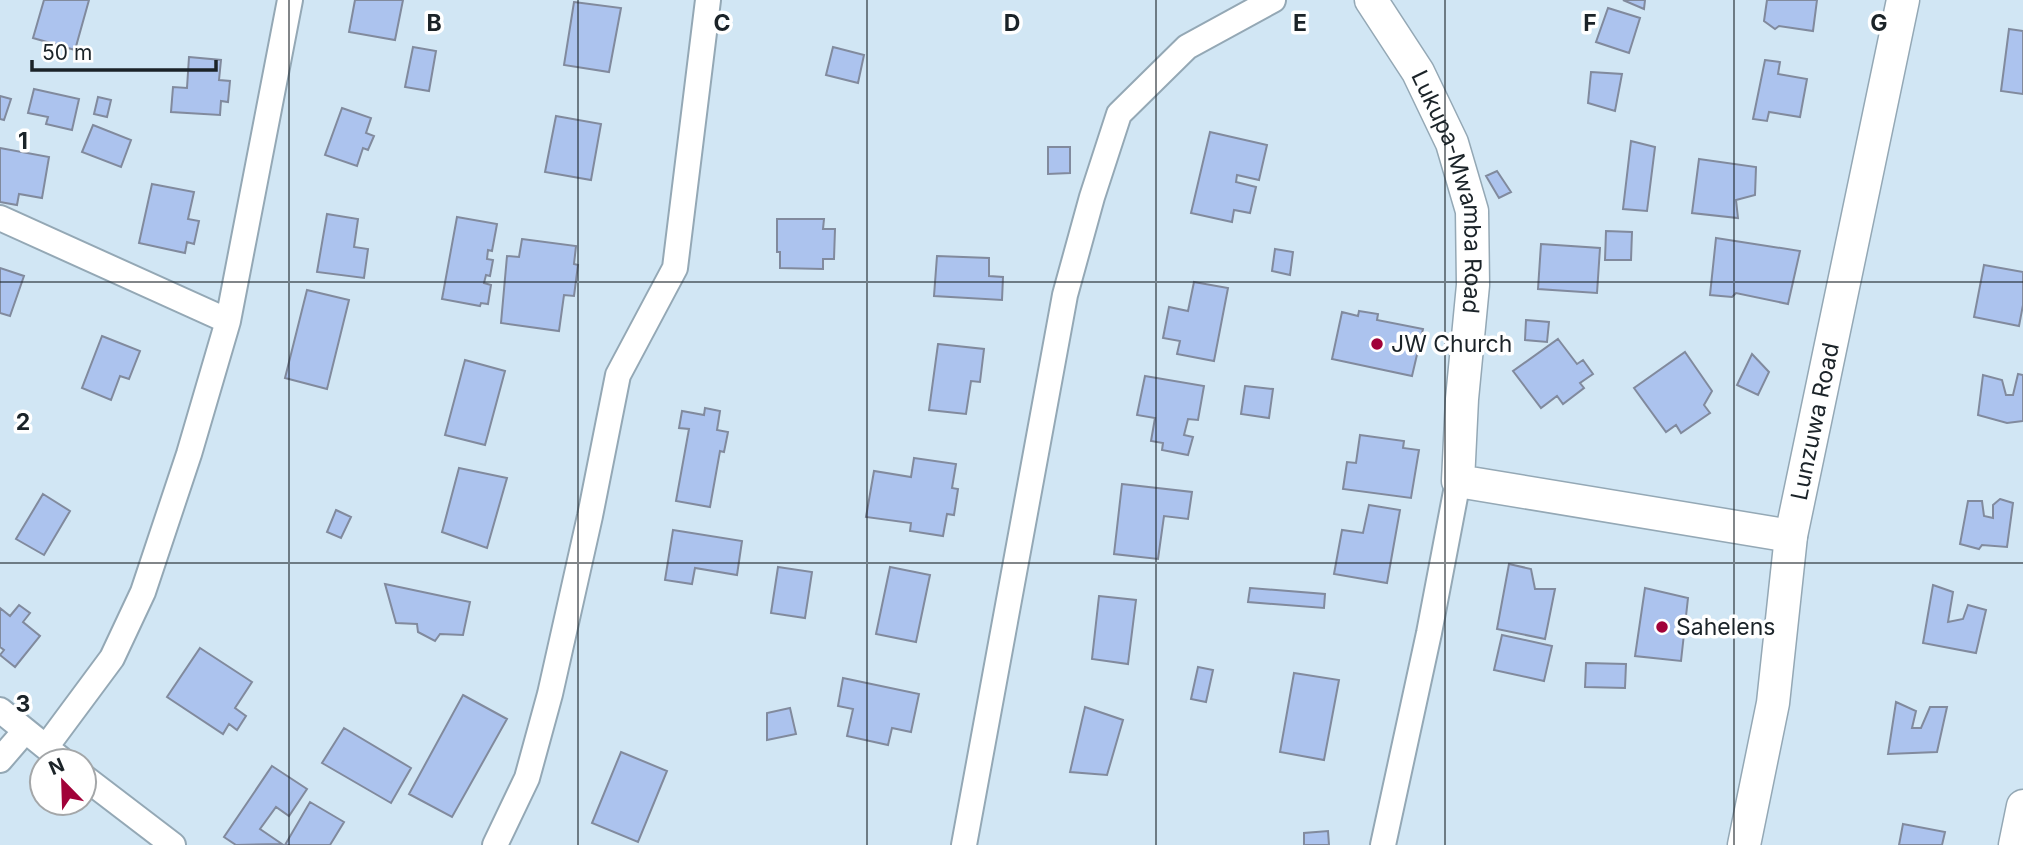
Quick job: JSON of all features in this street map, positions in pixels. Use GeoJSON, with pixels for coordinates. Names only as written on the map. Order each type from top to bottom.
{"type":"FeatureCollection","features":[{"type":"Feature","properties":{"kind":"street"},"geometry":{"type":"LineString","coordinates":[[59,747],[112,658],[143,592],[189,454],[228,321],[290,0]]}},
{"type":"Feature","properties":{"kind":"street"},"geometry":{"type":"LineString","coordinates":[[495,845],[527,778],[550,694],[618,375],[675,268],[708,0]]}},
{"type":"Feature","properties":{"kind":"street"},"geometry":{"type":"LineString","coordinates":[[964,845],[1065,295],[1091,197],[1119,114],[1187,47],[1273,0]]}},
{"type":"Feature","properties":{"kind":"street","name":"Lukupa-Mwamba Road"},"geometry":{"type":"LineString","coordinates":[[1371,0],[1424,83],[1452,143],[1472,211],[1473,285],[1462,399],[1458,481]]}},
{"type":"Feature","properties":{"kind":"street","name":"Lunzuwa Road"},"geometry":{"type":"LineString","coordinates":[[1744,845],[1773,703],[1791,536],[1903,0]]}},
{"type":"Feature","properties":{"kind":"street"},"geometry":{"type":"LineString","coordinates":[[0,218],[228,321]]}},
{"type":"Feature","properties":{"kind":"street"},"geometry":{"type":"LineString","coordinates":[[1383,845],[1429,633],[1458,481],[1791,536]]}},
{"type":"Feature","properties":{"kind":"street"},"geometry":{"type":"LineString","coordinates":[[0,710],[46,747]]}},
{"type":"Feature","properties":{"kind":"street"},"geometry":{"type":"LineString","coordinates":[[0,760],[24,731]]}},
{"type":"Feature","properties":{"kind":"street"},"geometry":{"type":"LineString","coordinates":[[98,788],[173,845]]}},
{"type":"Feature","properties":{"kind":"street"},"geometry":{"type":"LineString","coordinates":[[2015,845],[2023,806]]}},
{"type":"Feature","properties":{"kind":"building"},"geometry":{"type":"Polygon","coordinates":[[[44,0],[89,0],[75,50],[33,38],[44,0]]]}},
{"type":"Feature","properties":{"kind":"building"},"geometry":{"type":"Polygon","coordinates":[[[355,0],[403,0],[395,40],[349,32],[355,0]]]}},
{"type":"Feature","properties":{"kind":"building"},"geometry":{"type":"Polygon","coordinates":[[[1623,0],[1645,0],[1644,9],[1623,0]]]}},
{"type":"Feature","properties":{"kind":"building"},"geometry":{"type":"Polygon","coordinates":[[[1767,0],[1817,0],[1813,31],[1779,26],[1775,29],[1764,21],[1767,0]]]}},
{"type":"Feature","properties":{"kind":"building"},"geometry":{"type":"Polygon","coordinates":[[[574,2],[621,8],[609,72],[564,65],[574,2]]]}},
{"type":"Feature","properties":{"kind":"building"},"geometry":{"type":"Polygon","coordinates":[[[1608,8],[1640,18],[1629,53],[1596,42],[1608,8]]]}},
{"type":"Feature","properties":{"kind":"building"},"geometry":{"type":"Polygon","coordinates":[[[2009,29],[2023,31],[2023,94],[2001,91],[2009,29]]]}},
{"type":"Feature","properties":{"kind":"building"},"geometry":{"type":"Polygon","coordinates":[[[413,47],[436,51],[429,91],[405,87],[413,47]]]}},
{"type":"Feature","properties":{"kind":"building"},"geometry":{"type":"Polygon","coordinates":[[[833,47],[864,55],[858,83],[826,75],[833,47]]]}},
{"type":"Feature","properties":{"kind":"building"},"geometry":{"type":"Polygon","coordinates":[[[189,57],[221,60],[219,80],[230,81],[228,102],[221,101],[220,115],[171,112],[173,87],[187,88],[189,57]]]}},
{"type":"Feature","properties":{"kind":"building"},"geometry":{"type":"Polygon","coordinates":[[[1765,60],[1780,62],[1778,74],[1807,79],[1800,117],[1769,112],[1767,121],[1753,119],[1765,60]]]}},
{"type":"Feature","properties":{"kind":"building"},"geometry":{"type":"Polygon","coordinates":[[[1591,72],[1622,74],[1615,111],[1588,103],[1591,72]]]}},
{"type":"Feature","properties":{"kind":"building"},"geometry":{"type":"Polygon","coordinates":[[[34,89],[79,99],[72,130],[46,124],[48,117],[28,113],[34,89]]]}},
{"type":"Feature","properties":{"kind":"building"},"geometry":{"type":"Polygon","coordinates":[[[0,96],[11,99],[4,120],[0,119],[0,96]]]}},
{"type":"Feature","properties":{"kind":"building"},"geometry":{"type":"Polygon","coordinates":[[[98,97],[111,100],[107,117],[94,114],[98,97]]]}},
{"type":"Feature","properties":{"kind":"building"},"geometry":{"type":"Polygon","coordinates":[[[342,108],[371,118],[366,133],[374,136],[368,150],[363,148],[357,166],[325,155],[342,108]]]}},
{"type":"Feature","properties":{"kind":"building"},"geometry":{"type":"Polygon","coordinates":[[[556,116],[601,124],[591,180],[545,172],[556,116]]]}},
{"type":"Feature","properties":{"kind":"building"},"geometry":{"type":"Polygon","coordinates":[[[93,125],[131,140],[121,167],[82,152],[93,125]]]}},
{"type":"Feature","properties":{"kind":"building"},"geometry":{"type":"Polygon","coordinates":[[[1210,132],[1267,145],[1259,180],[1237,175],[1236,182],[1256,187],[1250,213],[1234,210],[1232,222],[1191,213],[1210,132]]]}},
{"type":"Feature","properties":{"kind":"building"},"geometry":{"type":"Polygon","coordinates":[[[1631,141],[1655,147],[1647,211],[1623,209],[1631,141]]]}},
{"type":"Feature","properties":{"kind":"building"},"geometry":{"type":"Polygon","coordinates":[[[1048,147],[1070,147],[1070,173],[1048,174],[1048,147]]]}},
{"type":"Feature","properties":{"kind":"building"},"geometry":{"type":"Polygon","coordinates":[[[0,148],[49,157],[42,198],[19,194],[17,205],[0,202],[0,148]]]}},
{"type":"Feature","properties":{"kind":"building"},"geometry":{"type":"Polygon","coordinates":[[[1699,159],[1756,167],[1755,195],[1736,200],[1738,218],[1692,213],[1699,159]]]}},
{"type":"Feature","properties":{"kind":"building"},"geometry":{"type":"Polygon","coordinates":[[[1497,171],[1511,192],[1499,198],[1486,176],[1497,171]]]}},
{"type":"Feature","properties":{"kind":"building"},"geometry":{"type":"Polygon","coordinates":[[[152,184],[194,192],[188,219],[199,221],[194,244],[187,242],[185,253],[139,243],[152,184]]]}},
{"type":"Feature","properties":{"kind":"building"},"geometry":{"type":"Polygon","coordinates":[[[327,214],[358,219],[354,247],[368,249],[364,278],[317,272],[327,214]]]}},
{"type":"Feature","properties":{"kind":"building"},"geometry":{"type":"Polygon","coordinates":[[[457,217],[497,224],[492,251],[488,250],[487,259],[493,260],[490,276],[486,275],[484,283],[491,285],[488,304],[481,303],[480,306],[442,299],[457,217]]]}},
{"type":"Feature","properties":{"kind":"building"},"geometry":{"type":"Polygon","coordinates":[[[777,219],[824,219],[823,229],[835,229],[834,259],[823,259],[823,269],[780,268],[777,219]]]}},
{"type":"Feature","properties":{"kind":"building"},"geometry":{"type":"Polygon","coordinates":[[[1606,231],[1632,232],[1631,260],[1605,260],[1606,231]]]}},
{"type":"Feature","properties":{"kind":"building"},"geometry":{"type":"Polygon","coordinates":[[[1716,238],[1800,251],[1788,304],[1736,293],[1732,297],[1710,295],[1716,238]]]}},
{"type":"Feature","properties":{"kind":"building"},"geometry":{"type":"Polygon","coordinates":[[[522,239],[576,246],[574,264],[578,265],[574,296],[564,295],[559,331],[501,323],[507,256],[519,257],[522,239]]]}},
{"type":"Feature","properties":{"kind":"building"},"geometry":{"type":"Polygon","coordinates":[[[1541,244],[1600,248],[1597,293],[1538,289],[1541,244]]]}},
{"type":"Feature","properties":{"kind":"building"},"geometry":{"type":"Polygon","coordinates":[[[1275,249],[1293,252],[1290,275],[1272,271],[1275,249]]]}},
{"type":"Feature","properties":{"kind":"building"},"geometry":{"type":"Polygon","coordinates":[[[937,256],[989,258],[989,276],[1003,277],[1002,300],[934,296],[937,256]]]}},
{"type":"Feature","properties":{"kind":"building"},"geometry":{"type":"Polygon","coordinates":[[[1984,265],[2023,272],[2023,305],[2019,326],[1974,317],[1984,265]]]}},
{"type":"Feature","properties":{"kind":"building"},"geometry":{"type":"Polygon","coordinates":[[[0,268],[24,276],[10,316],[0,313],[0,268]]]}},
{"type":"Feature","properties":{"kind":"building"},"geometry":{"type":"Polygon","coordinates":[[[1194,282],[1228,288],[1214,361],[1177,354],[1180,341],[1163,338],[1169,307],[1188,311],[1194,282]]]}},
{"type":"Feature","properties":{"kind":"building"},"geometry":{"type":"Polygon","coordinates":[[[307,290],[349,300],[327,389],[285,378],[307,290]]]}},
{"type":"Feature","properties":{"kind":"building","name":"JW Church"},"geometry":{"type":"Polygon","coordinates":[[[1359,311],[1378,314],[1377,320],[1423,329],[1412,376],[1332,359],[1342,312],[1358,316],[1359,311]]]}},
{"type":"Feature","properties":{"kind":"building"},"geometry":{"type":"Polygon","coordinates":[[[1526,320],[1549,322],[1547,342],[1525,340],[1526,320]]]}},
{"type":"Feature","properties":{"kind":"building"},"geometry":{"type":"Polygon","coordinates":[[[102,336],[140,351],[129,379],[120,376],[111,400],[82,388],[102,336]]]}},
{"type":"Feature","properties":{"kind":"building"},"geometry":{"type":"Polygon","coordinates":[[[1558,339],[1577,364],[1583,360],[1593,374],[1580,383],[1584,388],[1563,404],[1557,396],[1541,408],[1513,371],[1558,339]]]}},
{"type":"Feature","properties":{"kind":"building"},"geometry":{"type":"Polygon","coordinates":[[[938,344],[984,349],[980,382],[971,381],[966,414],[929,410],[938,344]]]}},
{"type":"Feature","properties":{"kind":"building"},"geometry":{"type":"Polygon","coordinates":[[[1685,352],[1712,391],[1704,405],[1710,413],[1681,433],[1676,425],[1666,432],[1634,388],[1685,352]]]}},
{"type":"Feature","properties":{"kind":"building"},"geometry":{"type":"Polygon","coordinates":[[[1752,354],[1769,372],[1758,395],[1737,385],[1752,354]]]}},
{"type":"Feature","properties":{"kind":"building"},"geometry":{"type":"Polygon","coordinates":[[[465,360],[505,371],[485,445],[445,435],[465,360]]]}},
{"type":"Feature","properties":{"kind":"building"},"geometry":{"type":"Polygon","coordinates":[[[2018,374],[2023,375],[2023,421],[2007,423],[1978,415],[1983,375],[2002,380],[2006,395],[2013,395],[2018,374]]]}},
{"type":"Feature","properties":{"kind":"building"},"geometry":{"type":"Polygon","coordinates":[[[1145,376],[1204,386],[1198,420],[1188,419],[1184,435],[1193,437],[1188,455],[1162,450],[1163,443],[1151,441],[1155,418],[1137,415],[1145,376]]]}},
{"type":"Feature","properties":{"kind":"building"},"geometry":{"type":"Polygon","coordinates":[[[1245,386],[1273,389],[1269,418],[1241,414],[1245,386]]]}},
{"type":"Feature","properties":{"kind":"building"},"geometry":{"type":"Polygon","coordinates":[[[705,408],[720,411],[717,430],[728,432],[724,452],[720,451],[710,507],[676,501],[689,429],[679,428],[682,411],[704,415],[705,408]]]}},
{"type":"Feature","properties":{"kind":"building"},"geometry":{"type":"Polygon","coordinates":[[[1360,435],[1404,441],[1403,448],[1419,450],[1411,498],[1343,489],[1347,462],[1356,463],[1360,435]]]}},
{"type":"Feature","properties":{"kind":"building"},"geometry":{"type":"Polygon","coordinates":[[[914,458],[956,464],[952,488],[958,489],[954,515],[947,514],[943,536],[910,531],[911,523],[866,517],[874,471],[911,477],[914,458]]]}},
{"type":"Feature","properties":{"kind":"building"},"geometry":{"type":"Polygon","coordinates":[[[459,468],[507,478],[487,548],[442,532],[459,468]]]}},
{"type":"Feature","properties":{"kind":"building"},"geometry":{"type":"Polygon","coordinates":[[[1122,484],[1192,492],[1188,519],[1164,516],[1158,559],[1114,554],[1122,484]]]}},
{"type":"Feature","properties":{"kind":"building"},"geometry":{"type":"Polygon","coordinates":[[[43,494],[70,511],[44,555],[16,539],[43,494]]]}},
{"type":"Feature","properties":{"kind":"building"},"geometry":{"type":"Polygon","coordinates":[[[2000,499],[2013,503],[2007,547],[1982,545],[1979,549],[1960,544],[1968,501],[1982,501],[1984,516],[1993,518],[1993,505],[2000,499]]]}},
{"type":"Feature","properties":{"kind":"building"},"geometry":{"type":"Polygon","coordinates":[[[1369,505],[1400,510],[1387,583],[1334,574],[1342,530],[1363,533],[1369,505]]]}},
{"type":"Feature","properties":{"kind":"building"},"geometry":{"type":"Polygon","coordinates":[[[336,510],[351,517],[341,538],[327,532],[336,510]]]}},
{"type":"Feature","properties":{"kind":"building"},"geometry":{"type":"Polygon","coordinates":[[[673,530],[742,541],[737,575],[695,568],[692,584],[665,580],[673,530]]]}},
{"type":"Feature","properties":{"kind":"building"},"geometry":{"type":"Polygon","coordinates":[[[1509,564],[1531,569],[1535,589],[1555,589],[1545,639],[1497,629],[1509,564]]]}},
{"type":"Feature","properties":{"kind":"building"},"geometry":{"type":"Polygon","coordinates":[[[778,567],[812,572],[805,618],[771,613],[778,567]]]}},
{"type":"Feature","properties":{"kind":"building"},"geometry":{"type":"Polygon","coordinates":[[[890,567],[930,575],[916,642],[876,634],[890,567]]]}},
{"type":"Feature","properties":{"kind":"building"},"geometry":{"type":"Polygon","coordinates":[[[385,584],[470,602],[463,635],[440,634],[435,641],[418,632],[417,624],[396,623],[385,584]]]}},
{"type":"Feature","properties":{"kind":"building"},"geometry":{"type":"Polygon","coordinates":[[[1933,585],[1953,592],[1948,622],[1963,619],[1968,605],[1986,610],[1976,653],[1923,643],[1933,585]]]}},
{"type":"Feature","properties":{"kind":"building"},"geometry":{"type":"Polygon","coordinates":[[[1250,588],[1325,594],[1324,608],[1248,602],[1250,588]]]}},
{"type":"Feature","properties":{"kind":"building","name":"Sahelens"},"geometry":{"type":"Polygon","coordinates":[[[1645,588],[1688,598],[1681,661],[1635,656],[1645,588]]]}},
{"type":"Feature","properties":{"kind":"building"},"geometry":{"type":"Polygon","coordinates":[[[1099,596],[1136,600],[1128,664],[1092,659],[1099,596]]]}},
{"type":"Feature","properties":{"kind":"building"},"geometry":{"type":"Polygon","coordinates":[[[19,605],[30,613],[23,622],[40,636],[15,667],[0,655],[4,650],[0,647],[0,608],[10,616],[19,605]]]}},
{"type":"Feature","properties":{"kind":"building"},"geometry":{"type":"Polygon","coordinates":[[[1502,635],[1552,646],[1544,681],[1494,670],[1502,635]]]}},
{"type":"Feature","properties":{"kind":"building"},"geometry":{"type":"Polygon","coordinates":[[[200,648],[252,682],[235,708],[246,716],[237,730],[229,724],[223,734],[167,697],[200,648]]]}},
{"type":"Feature","properties":{"kind":"building"},"geometry":{"type":"Polygon","coordinates":[[[1586,663],[1626,664],[1625,688],[1585,687],[1586,663]]]}},
{"type":"Feature","properties":{"kind":"building"},"geometry":{"type":"Polygon","coordinates":[[[1198,667],[1213,670],[1206,702],[1191,699],[1198,667]]]}},
{"type":"Feature","properties":{"kind":"building"},"geometry":{"type":"Polygon","coordinates":[[[1294,673],[1339,680],[1324,760],[1280,752],[1294,673]]]}},
{"type":"Feature","properties":{"kind":"building"},"geometry":{"type":"Polygon","coordinates":[[[843,678],[919,694],[911,732],[892,728],[888,745],[847,736],[853,709],[838,706],[843,678]]]}},
{"type":"Feature","properties":{"kind":"building"},"geometry":{"type":"Polygon","coordinates":[[[463,695],[507,719],[452,817],[409,794],[463,695]]]}},
{"type":"Feature","properties":{"kind":"building"},"geometry":{"type":"Polygon","coordinates":[[[1896,702],[1916,711],[1912,728],[1921,728],[1930,707],[1947,707],[1937,752],[1888,754],[1896,702]]]}},
{"type":"Feature","properties":{"kind":"building"},"geometry":{"type":"Polygon","coordinates":[[[1085,707],[1123,720],[1107,775],[1070,772],[1085,707]]]}},
{"type":"Feature","properties":{"kind":"building"},"geometry":{"type":"Polygon","coordinates":[[[790,708],[796,734],[767,740],[767,713],[790,708]]]}},
{"type":"Feature","properties":{"kind":"building"},"geometry":{"type":"Polygon","coordinates":[[[344,728],[411,768],[391,803],[322,763],[344,728]]]}},
{"type":"Feature","properties":{"kind":"building"},"geometry":{"type":"Polygon","coordinates":[[[621,752],[667,771],[638,842],[592,823],[621,752]]]}},
{"type":"Feature","properties":{"kind":"building"},"geometry":{"type":"Polygon","coordinates":[[[272,766],[307,789],[289,816],[276,807],[260,829],[282,844],[236,845],[224,837],[272,766]]]}},
{"type":"Feature","properties":{"kind":"building"},"geometry":{"type":"Polygon","coordinates":[[[310,802],[344,822],[330,845],[285,845],[310,802]]]}},
{"type":"Feature","properties":{"kind":"building"},"geometry":{"type":"Polygon","coordinates":[[[1903,824],[1945,832],[1942,845],[1899,845],[1903,824]]]}},
{"type":"Feature","properties":{"kind":"building"},"geometry":{"type":"Polygon","coordinates":[[[1328,831],[1329,845],[1304,845],[1304,833],[1328,831]]]}},
{"type":"Feature","properties":{"kind":"place","name":"JW Church"},"geometry":{"type":"Point","coordinates":[1377,344]}},
{"type":"Feature","properties":{"kind":"place","name":"Sahelens"},"geometry":{"type":"Point","coordinates":[1662,627]}}]}
